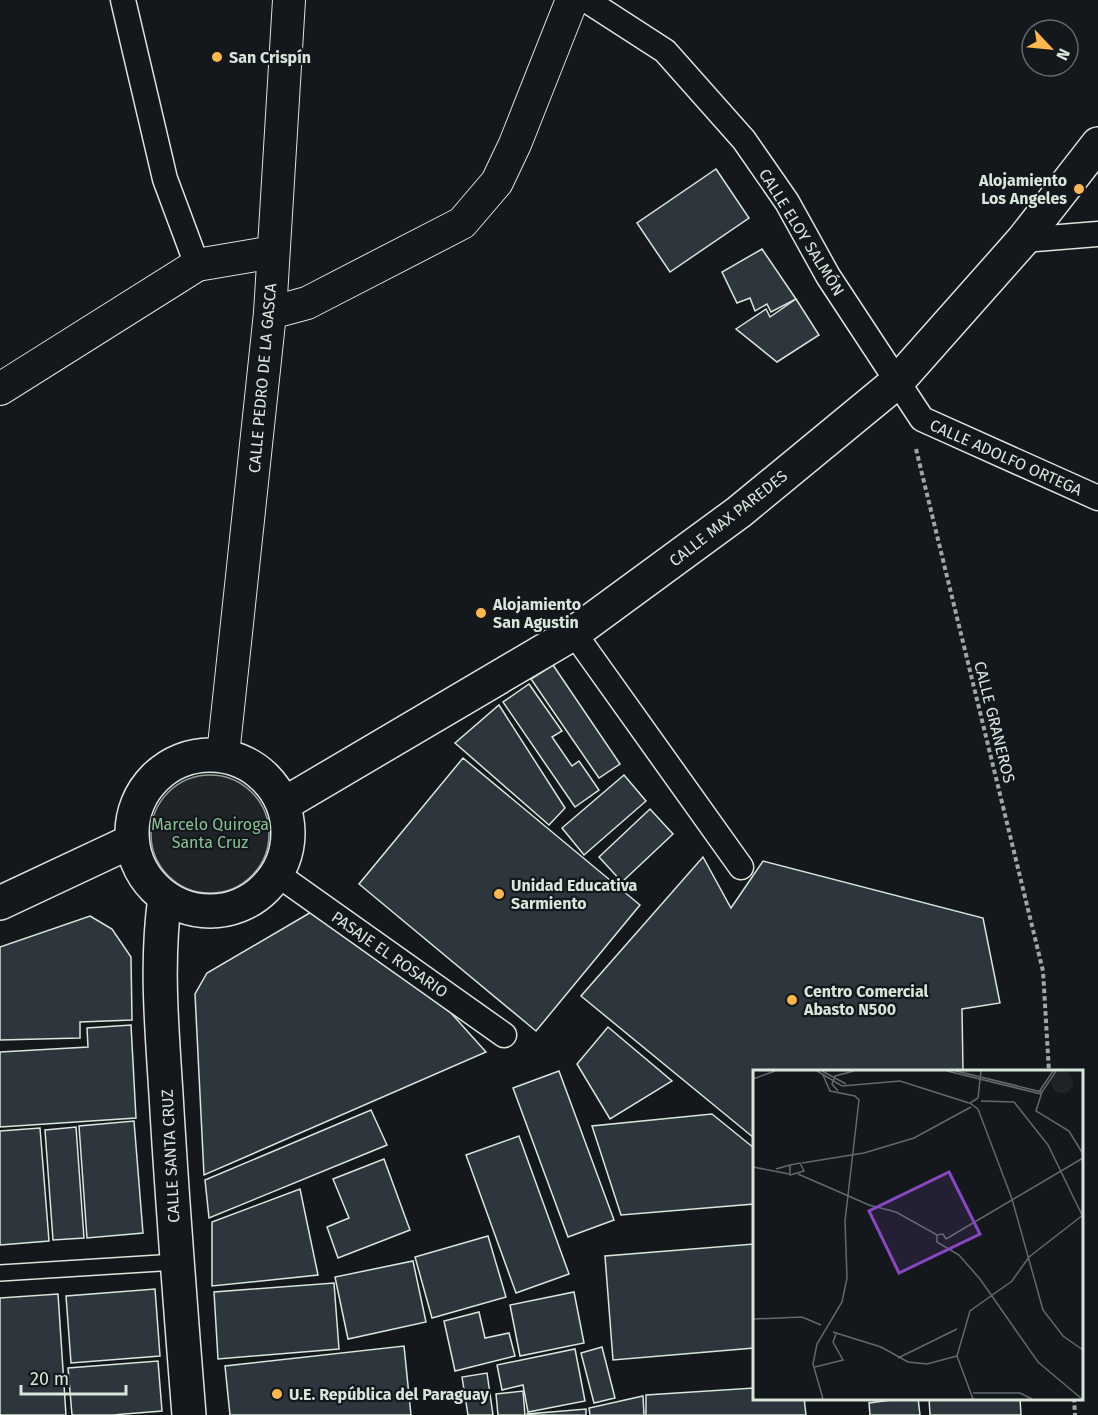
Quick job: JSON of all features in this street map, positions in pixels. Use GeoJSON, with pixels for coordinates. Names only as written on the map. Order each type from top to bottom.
{"type":"FeatureCollection","features":[{"type":"Feature","properties":{"kind":"main road","name":"CALLE MAX PAREDES"},"geometry":{"type":"LineString","coordinates":[[284,804],[574,633],[738,512],[898,381],[1023,240],[1098,144]]}},
{"type":"Feature","properties":{"kind":"main road"},"geometry":{"type":"LineString","coordinates":[[203,754],[223,755],[249,764],[270,781],[284,804],[289,828],[287,851],[268,886],[256,897],[242,905],[227,910],[194,910],[180,905],[165,897],[149,882],[138,863],[132,840],[133,820],[139,800],[150,783],[165,768],[183,759],[203,754]]}},
{"type":"Feature","properties":{"kind":"main road"},"geometry":{"type":"LineString","coordinates":[[0,903],[132,840]]}},
{"type":"Feature","properties":{"kind":"main road","name":"CALLE SANTA CRUZ"},"geometry":{"type":"LineString","coordinates":[[165,897],[159,964],[176,1262],[189,1415]]}},
{"type":"Feature","properties":{"kind":"street"},"geometry":{"type":"LineString","coordinates":[[123,0],[165,179],[198,265]]}},
{"type":"Feature","properties":{"kind":"street","name":"CALLE PEDRO DE LA GASCA"},"geometry":{"type":"LineString","coordinates":[[223,755],[270,313],[290,0]]}},
{"type":"Feature","properties":{"kind":"street"},"geometry":{"type":"LineString","coordinates":[[270,313],[307,303],[462,223],[497,182],[572,0]]}},
{"type":"Feature","properties":{"kind":"street","name":"CALLE ELOY SALMÓN"},"geometry":{"type":"LineString","coordinates":[[586,0],[665,51],[744,140],[787,202],[828,276],[898,381]]}},
{"type":"Feature","properties":{"kind":"street"},"geometry":{"type":"LineString","coordinates":[[1023,240],[1098,234]]}},
{"type":"Feature","properties":{"kind":"street"},"geometry":{"type":"LineString","coordinates":[[0,389],[198,265],[273,252]]}},
{"type":"Feature","properties":{"kind":"street","name":"CALLE ADOLFO ORTEGA"},"geometry":{"type":"LineString","coordinates":[[898,381],[922,418],[1098,498]]}},
{"type":"Feature","properties":{"kind":"street"},"geometry":{"type":"LineString","coordinates":[[574,633],[741,867]]}},
{"type":"Feature","properties":{"kind":"street","name":"PASAJE EL ROSARIO"},"geometry":{"type":"LineString","coordinates":[[277,873],[504,1035]]}},
{"type":"Feature","properties":{"kind":"lane"},"geometry":{"type":"LineString","coordinates":[[0,1274],[176,1262]]}},
{"type":"Feature","properties":{"kind":"path","name":"CALLE GRANEROS"},"geometry":{"type":"LineString","coordinates":[[915,448],[1043,971],[1050,1070]]}},
{"type":"Feature","properties":{"kind":"path"},"geometry":{"type":"LineString","coordinates":[[1074,1400],[1075,1415]]}},
{"type":"Feature","properties":{"kind":"green space","name":"Marcelo Quiroga Santa Cruz"},"geometry":{"type":"Polygon","coordinates":[[[210,775],[233,779],[252,792],[265,811],[269,834],[265,857],[252,876],[233,889],[210,893],[187,889],[168,876],[155,857],[151,834],[155,811],[168,792],[187,779],[210,775]]]}},
{"type":"Feature","properties":{"kind":"building"},"geometry":{"type":"Polygon","coordinates":[[[716,169],[749,218],[670,272],[637,223],[716,169]]]}},
{"type":"Feature","properties":{"kind":"building"},"geometry":{"type":"Polygon","coordinates":[[[762,249],[796,299],[771,312],[767,304],[755,311],[750,298],[737,303],[722,272],[762,249]]]}},
{"type":"Feature","properties":{"kind":"building"},"geometry":{"type":"Polygon","coordinates":[[[796,299],[819,335],[777,362],[736,329],[766,309],[770,317],[796,299]]]}},
{"type":"Feature","properties":{"kind":"building"},"geometry":{"type":"Polygon","coordinates":[[[553,665],[620,764],[599,778],[531,679],[553,665]]]}},
{"type":"Feature","properties":{"kind":"building"},"geometry":{"type":"Polygon","coordinates":[[[529,684],[562,731],[552,737],[572,766],[579,761],[599,790],[575,807],[503,702],[529,684]]]}},
{"type":"Feature","properties":{"kind":"building"},"geometry":{"type":"Polygon","coordinates":[[[499,705],[565,808],[549,825],[455,743],[499,705]]]}},
{"type":"Feature","properties":{"kind":"building","name":"Unidad Educativa Sarmiento"},"geometry":{"type":"Polygon","coordinates":[[[463,758],[640,905],[536,1031],[359,884],[463,758]]]}},
{"type":"Feature","properties":{"kind":"building"},"geometry":{"type":"Polygon","coordinates":[[[624,775],[646,801],[584,855],[562,828],[624,775]]]}},
{"type":"Feature","properties":{"kind":"building"},"geometry":{"type":"Polygon","coordinates":[[[650,809],[673,834],[622,882],[599,857],[650,809]]]}},
{"type":"Feature","properties":{"kind":"building","name":"Centro Comercial Abasto N500"},"geometry":{"type":"Polygon","coordinates":[[[703,857],[731,908],[763,861],[983,918],[1000,1003],[962,1009],[963,1070],[753,1070],[753,1137],[581,996],[703,857]]]}},
{"type":"Feature","properties":{"kind":"building"},"geometry":{"type":"Polygon","coordinates":[[[313,911],[451,1013],[486,1052],[204,1175],[195,994],[207,973],[313,911]]]}},
{"type":"Feature","properties":{"kind":"building"},"geometry":{"type":"Polygon","coordinates":[[[90,916],[112,929],[131,957],[132,1020],[80,1022],[80,1038],[0,1040],[0,947],[90,916]]]}},
{"type":"Feature","properties":{"kind":"building"},"geometry":{"type":"Polygon","coordinates":[[[131,1025],[136,1118],[0,1127],[0,1052],[88,1047],[87,1028],[131,1025]]]}},
{"type":"Feature","properties":{"kind":"building"},"geometry":{"type":"Polygon","coordinates":[[[608,1027],[672,1081],[610,1119],[577,1064],[608,1027]]]}},
{"type":"Feature","properties":{"kind":"building"},"geometry":{"type":"Polygon","coordinates":[[[559,1071],[614,1220],[568,1237],[513,1088],[559,1071]]]}},
{"type":"Feature","properties":{"kind":"building"},"geometry":{"type":"Polygon","coordinates":[[[371,1110],[387,1145],[209,1218],[205,1180],[371,1110]]]}},
{"type":"Feature","properties":{"kind":"building"},"geometry":{"type":"Polygon","coordinates":[[[712,1114],[753,1147],[753,1204],[621,1215],[592,1126],[712,1114]]]}},
{"type":"Feature","properties":{"kind":"building"},"geometry":{"type":"Polygon","coordinates":[[[134,1121],[143,1233],[87,1238],[79,1126],[134,1121]]]}},
{"type":"Feature","properties":{"kind":"building"},"geometry":{"type":"Polygon","coordinates":[[[76,1127],[84,1238],[53,1240],[45,1130],[76,1127]]]}},
{"type":"Feature","properties":{"kind":"building"},"geometry":{"type":"Polygon","coordinates":[[[40,1128],[49,1241],[0,1245],[0,1131],[40,1128]]]}},
{"type":"Feature","properties":{"kind":"building"},"geometry":{"type":"Polygon","coordinates":[[[519,1136],[569,1274],[516,1293],[466,1155],[519,1136]]]}},
{"type":"Feature","properties":{"kind":"building"},"geometry":{"type":"Polygon","coordinates":[[[384,1159],[410,1230],[338,1258],[327,1227],[349,1218],[333,1179],[384,1159]]]}},
{"type":"Feature","properties":{"kind":"building"},"geometry":{"type":"Polygon","coordinates":[[[300,1189],[318,1275],[212,1286],[212,1222],[300,1189]]]}},
{"type":"Feature","properties":{"kind":"building"},"geometry":{"type":"Polygon","coordinates":[[[488,1236],[506,1297],[432,1318],[415,1257],[488,1236]]]}},
{"type":"Feature","properties":{"kind":"building"},"geometry":{"type":"Polygon","coordinates":[[[753,1244],[753,1348],[613,1360],[605,1256],[753,1244]]]}},
{"type":"Feature","properties":{"kind":"building"},"geometry":{"type":"Polygon","coordinates":[[[413,1261],[426,1322],[348,1339],[335,1277],[413,1261]]]}},
{"type":"Feature","properties":{"kind":"building"},"geometry":{"type":"Polygon","coordinates":[[[334,1283],[339,1349],[218,1359],[214,1292],[334,1283]]]}},
{"type":"Feature","properties":{"kind":"building"},"geometry":{"type":"Polygon","coordinates":[[[155,1289],[160,1356],[71,1363],[66,1296],[155,1289]]]}},
{"type":"Feature","properties":{"kind":"building"},"geometry":{"type":"Polygon","coordinates":[[[574,1292],[584,1343],[520,1356],[510,1305],[574,1292]]]}},
{"type":"Feature","properties":{"kind":"building"},"geometry":{"type":"Polygon","coordinates":[[[58,1294],[66,1415],[0,1415],[0,1298],[58,1294]]]}},
{"type":"Feature","properties":{"kind":"building"},"geometry":{"type":"Polygon","coordinates":[[[479,1312],[485,1338],[509,1333],[515,1356],[455,1371],[444,1321],[479,1312]]]}},
{"type":"Feature","properties":{"kind":"building"},"geometry":{"type":"Polygon","coordinates":[[[404,1346],[411,1415],[230,1415],[225,1366],[404,1346]]]}},
{"type":"Feature","properties":{"kind":"building"},"geometry":{"type":"Polygon","coordinates":[[[602,1347],[615,1398],[594,1403],[581,1353],[602,1347]]]}},
{"type":"Feature","properties":{"kind":"building"},"geometry":{"type":"Polygon","coordinates":[[[575,1349],[585,1401],[528,1412],[523,1385],[502,1390],[497,1365],[575,1349]]]}},
{"type":"Feature","properties":{"kind":"building"},"geometry":{"type":"Polygon","coordinates":[[[158,1361],[162,1411],[72,1415],[68,1368],[158,1361]]]}},
{"type":"Feature","properties":{"kind":"building"},"geometry":{"type":"Polygon","coordinates":[[[487,1373],[493,1415],[468,1415],[462,1377],[487,1373]]]}},
{"type":"Feature","properties":{"kind":"building"},"geometry":{"type":"Polygon","coordinates":[[[753,1388],[753,1400],[804,1400],[806,1415],[646,1415],[646,1395],[753,1388]]]}},
{"type":"Feature","properties":{"kind":"building"},"geometry":{"type":"Polygon","coordinates":[[[523,1391],[525,1415],[498,1415],[496,1394],[523,1391]]]}},
{"type":"Feature","properties":{"kind":"building"},"geometry":{"type":"Polygon","coordinates":[[[643,1396],[644,1415],[590,1415],[589,1408],[643,1396]]]}},
{"type":"Feature","properties":{"kind":"building"},"geometry":{"type":"Polygon","coordinates":[[[918,1400],[920,1415],[870,1415],[869,1403],[918,1400]]]}},
{"type":"Feature","properties":{"kind":"building"},"geometry":{"type":"Polygon","coordinates":[[[929,1400],[1020,1400],[1021,1415],[930,1415],[929,1400]]]}},
{"type":"Feature","properties":{"kind":"building"},"geometry":{"type":"Polygon","coordinates":[[[586,1409],[586,1415],[527,1415],[527,1414],[586,1409]]]}},
{"type":"Feature","properties":{"kind":"place","name":"San Crispín"},"geometry":{"type":"Point","coordinates":[217,57]}},
{"type":"Feature","properties":{"kind":"place","name":"Alojamiento Los Angeles"},"geometry":{"type":"Point","coordinates":[1079,189]}},
{"type":"Feature","properties":{"kind":"place","name":"Alojamiento San Agustin"},"geometry":{"type":"Point","coordinates":[481,613]}},
{"type":"Feature","properties":{"kind":"place","name":"Unidad Educativa Sarmiento"},"geometry":{"type":"Point","coordinates":[499,894]}},
{"type":"Feature","properties":{"kind":"place","name":"Centro Comercial Abasto N500"},"geometry":{"type":"Point","coordinates":[792,1000]}},
{"type":"Feature","properties":{"kind":"place","name":"U.E. República del Paraguay"},"geometry":{"type":"Point","coordinates":[277,1394]}}]}
